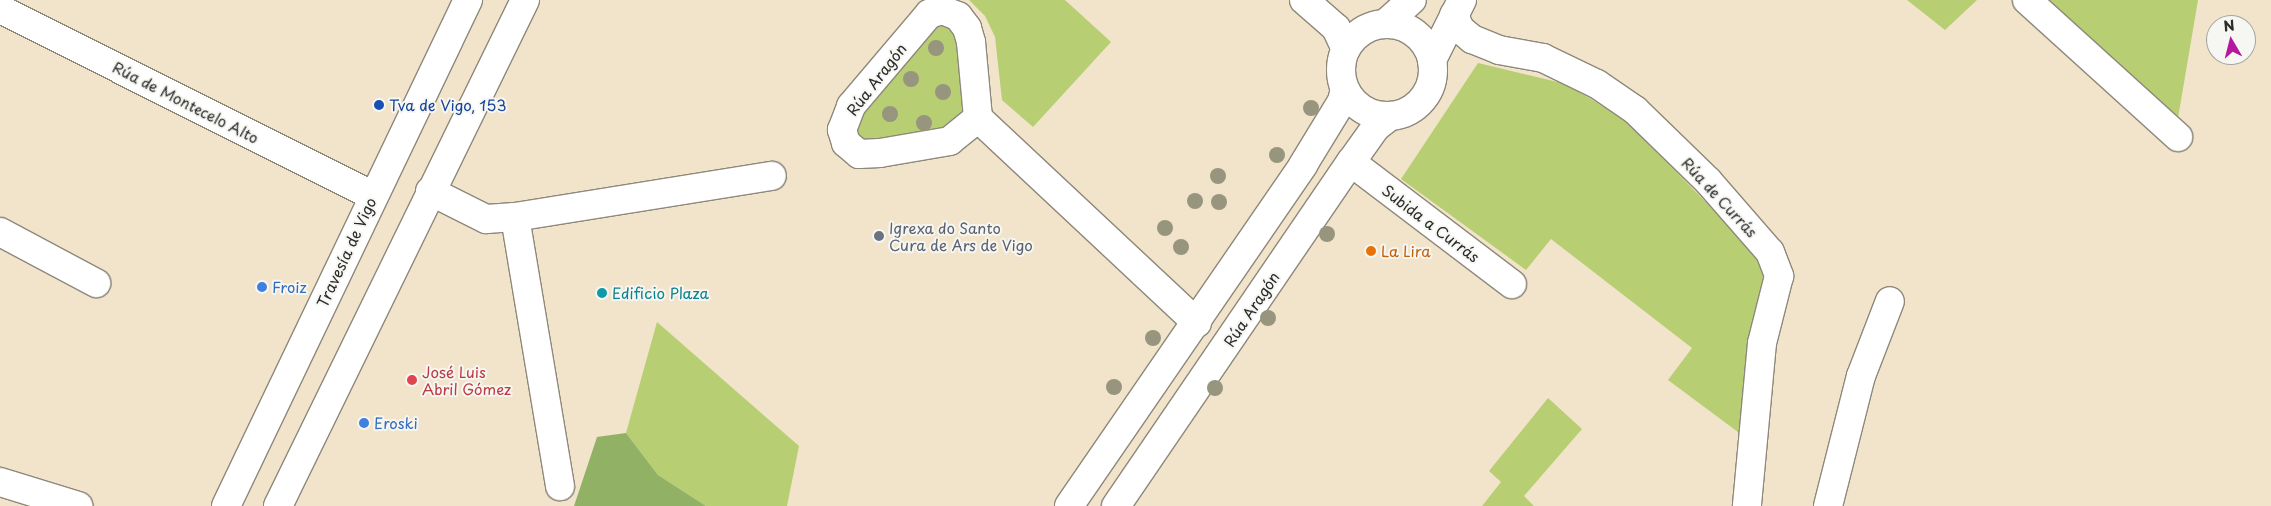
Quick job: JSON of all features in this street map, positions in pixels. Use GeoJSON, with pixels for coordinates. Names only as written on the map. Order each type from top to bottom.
{"type":"FeatureCollection","features":[{"type":"Feature","properties":{"kind":"street"},"geometry":{"type":"LineString","coordinates":[[0,4],[2,0]]}},
{"type":"Feature","properties":{"kind":"street","name":"Travesía de Vigo"},"geometry":{"type":"LineString","coordinates":[[226,506],[372,194],[468,0]]}},
{"type":"Feature","properties":{"kind":"street"},"geometry":{"type":"LineString","coordinates":[[278,506],[430,191],[525,0]]}},
{"type":"Feature","properties":{"kind":"street"},"geometry":{"type":"LineString","coordinates":[[1304,0],[1336,28],[1346,49]]}},
{"type":"Feature","properties":{"kind":"street"},"geometry":{"type":"LineString","coordinates":[[1385,24],[1410,30],[1427,48],[1432,60],[1433,76],[1428,90],[1406,112],[1390,116],[1364,110],[1345,89],[1341,76],[1346,49],[1362,31],[1385,24],[1412,0]]}},
{"type":"Feature","properties":{"kind":"street"},"geometry":{"type":"LineString","coordinates":[[2027,0],[2178,137]]}},
{"type":"Feature","properties":{"kind":"street"},"geometry":{"type":"LineString","coordinates":[[1432,60],[1458,8]]}},
{"type":"Feature","properties":{"kind":"street","name":"Rúa de Currás"},"geometry":{"type":"LineString","coordinates":[[1458,8],[1460,29],[1472,40],[1499,50],[1543,58],[1597,84],[1635,110],[1708,180],[1770,252],[1779,276],[1761,352],[1747,506]]}},
{"type":"Feature","properties":{"kind":"street","name":"Rúa de Montecelo Alto"},"geometry":{"type":"LineString","coordinates":[[0,9],[372,194]]}},
{"type":"Feature","properties":{"kind":"street","name":"Rúa Aragón"},"geometry":{"type":"LineString","coordinates":[[942,10],[958,16],[967,28],[978,118],[950,141],[880,153],[859,154],[846,143],[842,130],[851,106],[929,14],[942,10]]}},
{"type":"Feature","properties":{"kind":"street"},"geometry":{"type":"LineString","coordinates":[[1068,506],[1197,323],[1303,165],[1336,112],[1345,89]]}},
{"type":"Feature","properties":{"kind":"street","name":"Rúa Aragón"},"geometry":{"type":"LineString","coordinates":[[1116,506],[1350,162],[1376,127],[1390,116]]}},
{"type":"Feature","properties":{"kind":"street"},"geometry":{"type":"LineString","coordinates":[[978,118],[1197,323]]}},
{"type":"Feature","properties":{"kind":"street","name":"Subida a Currás"},"geometry":{"type":"LineString","coordinates":[[1350,162],[1512,284]]}},
{"type":"Feature","properties":{"kind":"street"},"geometry":{"type":"LineString","coordinates":[[430,191],[486,219],[515,217],[772,176]]}},
{"type":"Feature","properties":{"kind":"street"},"geometry":{"type":"LineString","coordinates":[[515,217],[560,486]]}},
{"type":"Feature","properties":{"kind":"street"},"geometry":{"type":"LineString","coordinates":[[0,232],[96,283]]}},
{"type":"Feature","properties":{"kind":"street"},"geometry":{"type":"LineString","coordinates":[[1828,506],[1861,376],[1890,302]]}},
{"type":"Feature","properties":{"kind":"street"},"geometry":{"type":"LineString","coordinates":[[4,491],[78,506]]}},
{"type":"Feature","properties":{"kind":"green space"},"geometry":{"type":"Polygon","coordinates":[[[969,0],[1065,0],[1111,42],[1033,127],[1002,100],[995,37],[985,16],[969,0]]]}},
{"type":"Feature","properties":{"kind":"green space"},"geometry":{"type":"Polygon","coordinates":[[[1907,0],[1977,0],[1945,30],[1907,0]]]}},
{"type":"Feature","properties":{"kind":"green space"},"geometry":{"type":"Polygon","coordinates":[[[2043,0],[2198,0],[2178,118],[2043,0]]]}},
{"type":"Feature","properties":{"kind":"green space"},"geometry":{"type":"Polygon","coordinates":[[[945,23],[958,37],[963,107],[959,121],[946,131],[866,143],[855,131],[857,117],[929,25],[945,23]]]}},
{"type":"Feature","properties":{"kind":"green space"},"geometry":{"type":"Polygon","coordinates":[[[1478,63],[1566,84],[1624,119],[1762,259],[1767,277],[1742,435],[1668,380],[1692,348],[1551,239],[1526,270],[1401,179],[1478,63]]]}},
{"type":"Feature","properties":{"kind":"green space"},"geometry":{"type":"Polygon","coordinates":[[[657,322],[799,446],[787,506],[706,506],[658,475],[626,433],[657,322]]]}},
{"type":"Feature","properties":{"kind":"green space"},"geometry":{"type":"Polygon","coordinates":[[[1548,398],[1582,429],[1524,496],[1534,506],[1482,506],[1501,482],[1489,471],[1548,398]]]}},
{"type":"Feature","properties":{"kind":"green space"},"geometry":{"type":"Polygon","coordinates":[[[626,433],[658,475],[706,506],[574,506],[597,437],[626,433]]]}},
{"type":"Feature","properties":{"kind":"place","name":"Tva de Vigo, 153"},"geometry":{"type":"Point","coordinates":[379,105]}},
{"type":"Feature","properties":{"kind":"place","name":"Igrexa do Santo Cura de Ars de Vigo"},"geometry":{"type":"Point","coordinates":[879,236]}},
{"type":"Feature","properties":{"kind":"place","name":"La Lira"},"geometry":{"type":"Point","coordinates":[1371,251]}},
{"type":"Feature","properties":{"kind":"place","name":"Froiz"},"geometry":{"type":"Point","coordinates":[262,287]}},
{"type":"Feature","properties":{"kind":"place","name":"Edificio Plaza"},"geometry":{"type":"Point","coordinates":[602,293]}},
{"type":"Feature","properties":{"kind":"place","name":"José Luis Abril Gómez"},"geometry":{"type":"Point","coordinates":[412,380]}},
{"type":"Feature","properties":{"kind":"place","name":"Eroski"},"geometry":{"type":"Point","coordinates":[364,423]}}]}
